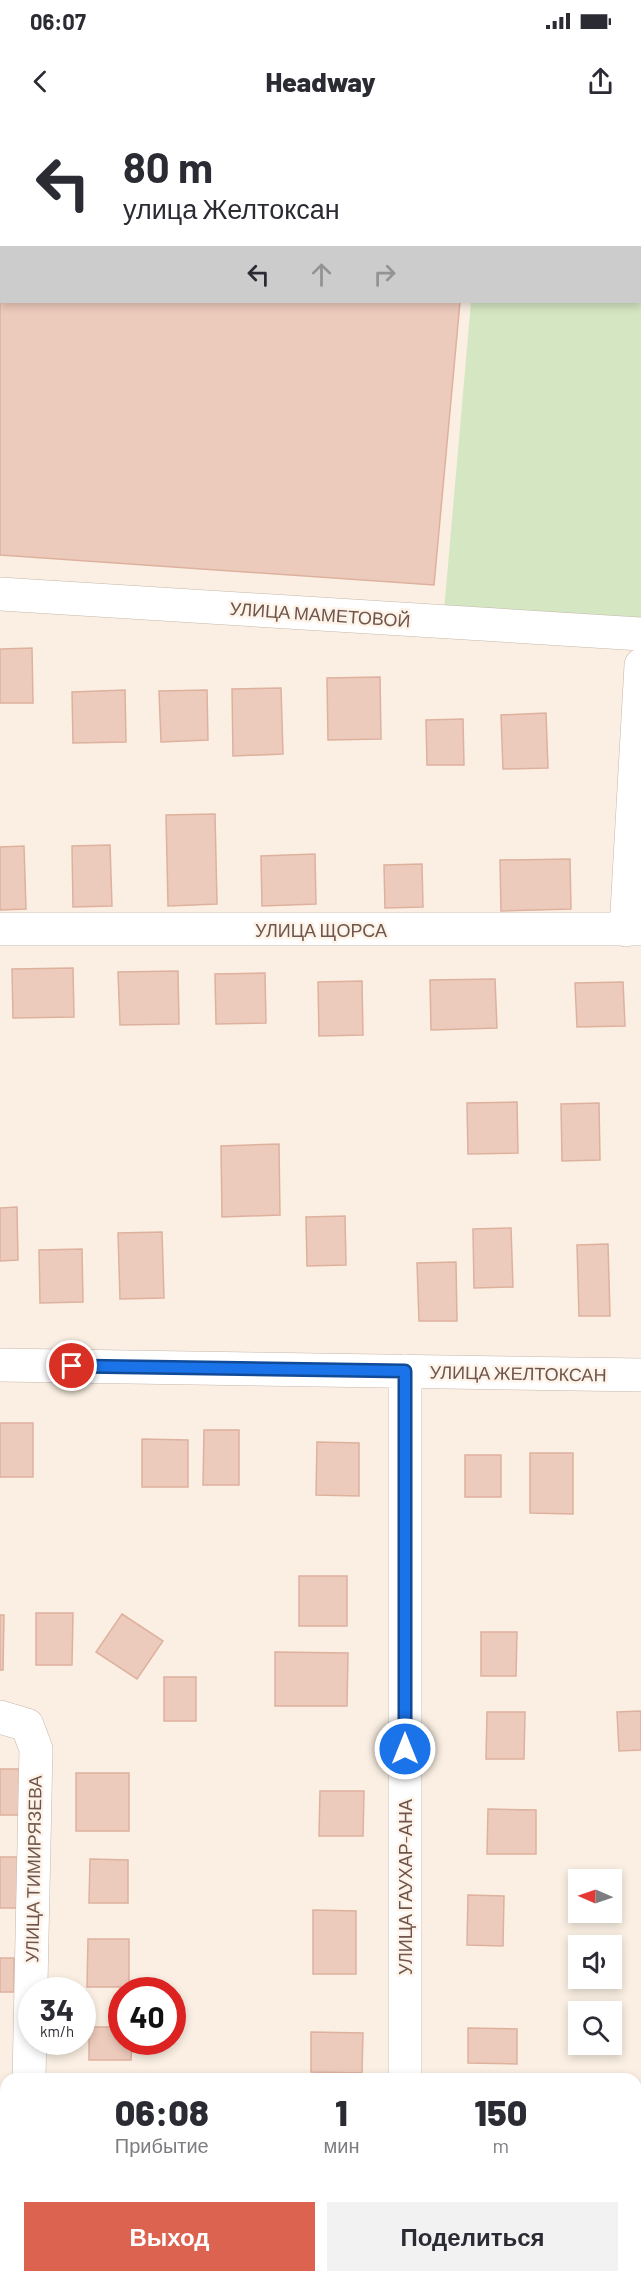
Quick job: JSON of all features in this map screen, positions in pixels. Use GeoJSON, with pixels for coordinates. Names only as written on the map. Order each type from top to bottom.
{"type":"FeatureCollection","features":[{"type":"Feature","properties":{"kind":"street","name":"УЛИЦА МАМЕТОВОЙ"},"geometry":{"type":"LineString","coordinates":[[0,594],[641,634]]}},
{"type":"Feature","properties":{"kind":"street"},"geometry":{"type":"LineString","coordinates":[[633,929],[641,665]]}},
{"type":"Feature","properties":{"kind":"street","name":"УЛИЦА ЩОРСА"},"geometry":{"type":"LineString","coordinates":[[0,929],[633,929]]}},
{"type":"Feature","properties":{"kind":"street","name":"УЛИЦА ЖЕЛТОКСАН"},"geometry":{"type":"LineString","coordinates":[[0,1365],[641,1375]]}},
{"type":"Feature","properties":{"kind":"street","name":"УЛИЦА ГАУХАР-АНА"},"geometry":{"type":"LineString","coordinates":[[405,1371],[405,2073]]}},
{"type":"Feature","properties":{"kind":"street","name":"УЛИЦА ТИМИРЯЗЕВА"},"geometry":{"type":"LineString","coordinates":[[0,1717],[27,1725],[36,1749],[29,2073]]}},
{"type":"Feature","properties":{"kind":"green space"},"geometry":{"type":"Polygon","coordinates":[[[471,303],[641,303],[641,622],[444,611],[471,303]]]}},
{"type":"Feature","properties":{"kind":"building"},"geometry":{"type":"Polygon","coordinates":[[[0,303],[460,303],[434,585],[0,555],[0,303]]]}},
{"type":"Feature","properties":{"kind":"building"},"geometry":{"type":"Polygon","coordinates":[[[32,648],[33,703],[0,703],[0,649],[32,648]]]}},
{"type":"Feature","properties":{"kind":"building"},"geometry":{"type":"Polygon","coordinates":[[[380,677],[381,739],[328,740],[327,678],[380,677]]]}},
{"type":"Feature","properties":{"kind":"building"},"geometry":{"type":"Polygon","coordinates":[[[281,688],[283,754],[233,756],[232,689],[281,688]]]}},
{"type":"Feature","properties":{"kind":"building"},"geometry":{"type":"Polygon","coordinates":[[[125,690],[126,742],[73,743],[72,692],[125,690]]]}},
{"type":"Feature","properties":{"kind":"building"},"geometry":{"type":"Polygon","coordinates":[[[207,690],[208,740],[161,742],[159,691],[207,690]]]}},
{"type":"Feature","properties":{"kind":"building"},"geometry":{"type":"Polygon","coordinates":[[[546,713],[548,768],[503,769],[501,715],[546,713]]]}},
{"type":"Feature","properties":{"kind":"building"},"geometry":{"type":"Polygon","coordinates":[[[463,719],[464,765],[427,765],[426,720],[463,719]]]}},
{"type":"Feature","properties":{"kind":"building"},"geometry":{"type":"Polygon","coordinates":[[[215,814],[217,904],[168,906],[166,815],[215,814]]]}},
{"type":"Feature","properties":{"kind":"building"},"geometry":{"type":"Polygon","coordinates":[[[110,845],[112,906],[73,907],[72,846],[110,845]]]}},
{"type":"Feature","properties":{"kind":"building"},"geometry":{"type":"Polygon","coordinates":[[[24,846],[26,909],[0,910],[0,847],[24,846]]]}},
{"type":"Feature","properties":{"kind":"building"},"geometry":{"type":"Polygon","coordinates":[[[315,854],[316,904],[262,906],[261,856],[315,854]]]}},
{"type":"Feature","properties":{"kind":"building"},"geometry":{"type":"Polygon","coordinates":[[[570,859],[571,909],[501,911],[500,860],[570,859]]]}},
{"type":"Feature","properties":{"kind":"building"},"geometry":{"type":"Polygon","coordinates":[[[422,864],[423,907],[385,908],[384,865],[422,864]]]}},
{"type":"Feature","properties":{"kind":"building"},"geometry":{"type":"Polygon","coordinates":[[[73,968],[74,1017],[13,1018],[12,969],[73,968]]]}},
{"type":"Feature","properties":{"kind":"building"},"geometry":{"type":"Polygon","coordinates":[[[178,971],[179,1024],[120,1025],[118,972],[178,971]]]}},
{"type":"Feature","properties":{"kind":"building"},"geometry":{"type":"Polygon","coordinates":[[[265,973],[266,1023],[216,1024],[215,974],[265,973]]]}},
{"type":"Feature","properties":{"kind":"building"},"geometry":{"type":"Polygon","coordinates":[[[495,979],[497,1028],[431,1030],[430,980],[495,979]]]}},
{"type":"Feature","properties":{"kind":"building"},"geometry":{"type":"Polygon","coordinates":[[[362,981],[363,1035],[319,1036],[318,982],[362,981]]]}},
{"type":"Feature","properties":{"kind":"building"},"geometry":{"type":"Polygon","coordinates":[[[623,982],[625,1026],[577,1027],[575,983],[623,982]]]}},
{"type":"Feature","properties":{"kind":"building"},"geometry":{"type":"Polygon","coordinates":[[[517,1102],[518,1153],[468,1154],[467,1103],[517,1102]]]}},
{"type":"Feature","properties":{"kind":"building"},"geometry":{"type":"Polygon","coordinates":[[[599,1103],[600,1160],[562,1161],[561,1104],[599,1103]]]}},
{"type":"Feature","properties":{"kind":"building"},"geometry":{"type":"Polygon","coordinates":[[[279,1144],[280,1215],[222,1217],[221,1146],[279,1144]]]}},
{"type":"Feature","properties":{"kind":"building"},"geometry":{"type":"Polygon","coordinates":[[[17,1207],[18,1260],[0,1261],[0,1208],[17,1207]]]}},
{"type":"Feature","properties":{"kind":"building"},"geometry":{"type":"Polygon","coordinates":[[[345,1216],[346,1265],[307,1266],[306,1217],[345,1216]]]}},
{"type":"Feature","properties":{"kind":"building"},"geometry":{"type":"Polygon","coordinates":[[[511,1228],[513,1287],[474,1288],[473,1229],[511,1228]]]}},
{"type":"Feature","properties":{"kind":"building"},"geometry":{"type":"Polygon","coordinates":[[[162,1232],[164,1298],[120,1299],[118,1233],[162,1232]]]}},
{"type":"Feature","properties":{"kind":"building"},"geometry":{"type":"Polygon","coordinates":[[[608,1244],[610,1316],[579,1316],[577,1245],[608,1244]]]}},
{"type":"Feature","properties":{"kind":"building"},"geometry":{"type":"Polygon","coordinates":[[[82,1249],[83,1302],[40,1303],[39,1250],[82,1249]]]}},
{"type":"Feature","properties":{"kind":"building"},"geometry":{"type":"Polygon","coordinates":[[[456,1262],[457,1321],[419,1321],[417,1263],[456,1262]]]}},
{"type":"Feature","properties":{"kind":"building"},"geometry":{"type":"Polygon","coordinates":[[[0,1423],[33,1423],[33,1477],[0,1477],[0,1423]]]}},
{"type":"Feature","properties":{"kind":"building"},"geometry":{"type":"Polygon","coordinates":[[[204,1430],[239,1430],[239,1485],[203,1485],[204,1430]]]}},
{"type":"Feature","properties":{"kind":"building"},"geometry":{"type":"Polygon","coordinates":[[[142,1439],[188,1440],[188,1487],[142,1487],[142,1439]]]}},
{"type":"Feature","properties":{"kind":"building"},"geometry":{"type":"Polygon","coordinates":[[[317,1442],[359,1443],[359,1496],[316,1495],[317,1442]]]}},
{"type":"Feature","properties":{"kind":"building"},"geometry":{"type":"Polygon","coordinates":[[[530,1453],[573,1453],[573,1514],[530,1513],[530,1453]]]}},
{"type":"Feature","properties":{"kind":"building"},"geometry":{"type":"Polygon","coordinates":[[[465,1455],[501,1455],[501,1497],[465,1497],[465,1455]]]}},
{"type":"Feature","properties":{"kind":"building"},"geometry":{"type":"Polygon","coordinates":[[[299,1576],[347,1576],[347,1626],[299,1626],[299,1576]]]}},
{"type":"Feature","properties":{"kind":"building"},"geometry":{"type":"Polygon","coordinates":[[[36,1613],[73,1613],[72,1665],[36,1665],[36,1613]]]}},
{"type":"Feature","properties":{"kind":"building"},"geometry":{"type":"Polygon","coordinates":[[[122,1614],[163,1641],[137,1679],[96,1652],[122,1614]]]}},
{"type":"Feature","properties":{"kind":"building"},"geometry":{"type":"Polygon","coordinates":[[[0,1615],[4,1615],[3,1670],[0,1670],[0,1615]]]}},
{"type":"Feature","properties":{"kind":"building"},"geometry":{"type":"Polygon","coordinates":[[[481,1632],[517,1632],[516,1676],[481,1676],[481,1632]]]}},
{"type":"Feature","properties":{"kind":"building"},"geometry":{"type":"Polygon","coordinates":[[[275,1652],[348,1653],[347,1706],[275,1706],[275,1652]]]}},
{"type":"Feature","properties":{"kind":"building"},"geometry":{"type":"Polygon","coordinates":[[[164,1677],[196,1677],[196,1721],[164,1721],[164,1677]]]}},
{"type":"Feature","properties":{"kind":"building"},"geometry":{"type":"Polygon","coordinates":[[[641,1711],[641,1750],[619,1751],[617,1712],[641,1711]]]}},
{"type":"Feature","properties":{"kind":"building"},"geometry":{"type":"Polygon","coordinates":[[[487,1712],[525,1712],[524,1759],[486,1759],[487,1712]]]}},
{"type":"Feature","properties":{"kind":"building"},"geometry":{"type":"Polygon","coordinates":[[[0,1769],[24,1769],[24,1815],[0,1815],[0,1769]]]}},
{"type":"Feature","properties":{"kind":"building"},"geometry":{"type":"Polygon","coordinates":[[[76,1773],[129,1773],[129,1831],[76,1831],[76,1773]]]}},
{"type":"Feature","properties":{"kind":"building"},"geometry":{"type":"Polygon","coordinates":[[[320,1791],[364,1791],[363,1836],[319,1836],[320,1791]]]}},
{"type":"Feature","properties":{"kind":"building"},"geometry":{"type":"Polygon","coordinates":[[[488,1809],[536,1810],[536,1854],[487,1854],[488,1809]]]}},
{"type":"Feature","properties":{"kind":"building"},"geometry":{"type":"Polygon","coordinates":[[[0,1857],[22,1857],[21,1908],[0,1908],[0,1857]]]}},
{"type":"Feature","properties":{"kind":"building"},"geometry":{"type":"Polygon","coordinates":[[[90,1859],[128,1860],[128,1903],[89,1903],[90,1859]]]}},
{"type":"Feature","properties":{"kind":"building"},"geometry":{"type":"Polygon","coordinates":[[[468,1895],[504,1896],[503,1946],[467,1945],[468,1895]]]}},
{"type":"Feature","properties":{"kind":"building"},"geometry":{"type":"Polygon","coordinates":[[[313,1910],[356,1911],[356,1974],[313,1974],[313,1910]]]}},
{"type":"Feature","properties":{"kind":"building"},"geometry":{"type":"Polygon","coordinates":[[[88,1939],[129,1939],[129,1977],[108,1977],[108,1987],[96,1987],[96,1977],[87,1977],[88,1939]]]}},
{"type":"Feature","properties":{"kind":"building"},"geometry":{"type":"Polygon","coordinates":[[[0,1958],[14,1958],[14,1992],[0,1992],[0,1958]]]}},
{"type":"Feature","properties":{"kind":"building"},"geometry":{"type":"Polygon","coordinates":[[[96,2027],[108,2027],[108,2055],[131,2055],[131,2060],[89,2060],[89,2055],[96,2055],[96,2027]]]}},
{"type":"Feature","properties":{"kind":"building"},"geometry":{"type":"Polygon","coordinates":[[[468,2028],[517,2029],[517,2064],[468,2063],[468,2028]]]}},
{"type":"Feature","properties":{"kind":"building"},"geometry":{"type":"Polygon","coordinates":[[[311,2032],[363,2033],[362,2073],[311,2072],[311,2032]]]}},
{"type":"Feature","properties":{"kind":"route"},"geometry":{"type":"LineString","coordinates":[[72,1366],[405,1371],[405,1749]]}}]}
